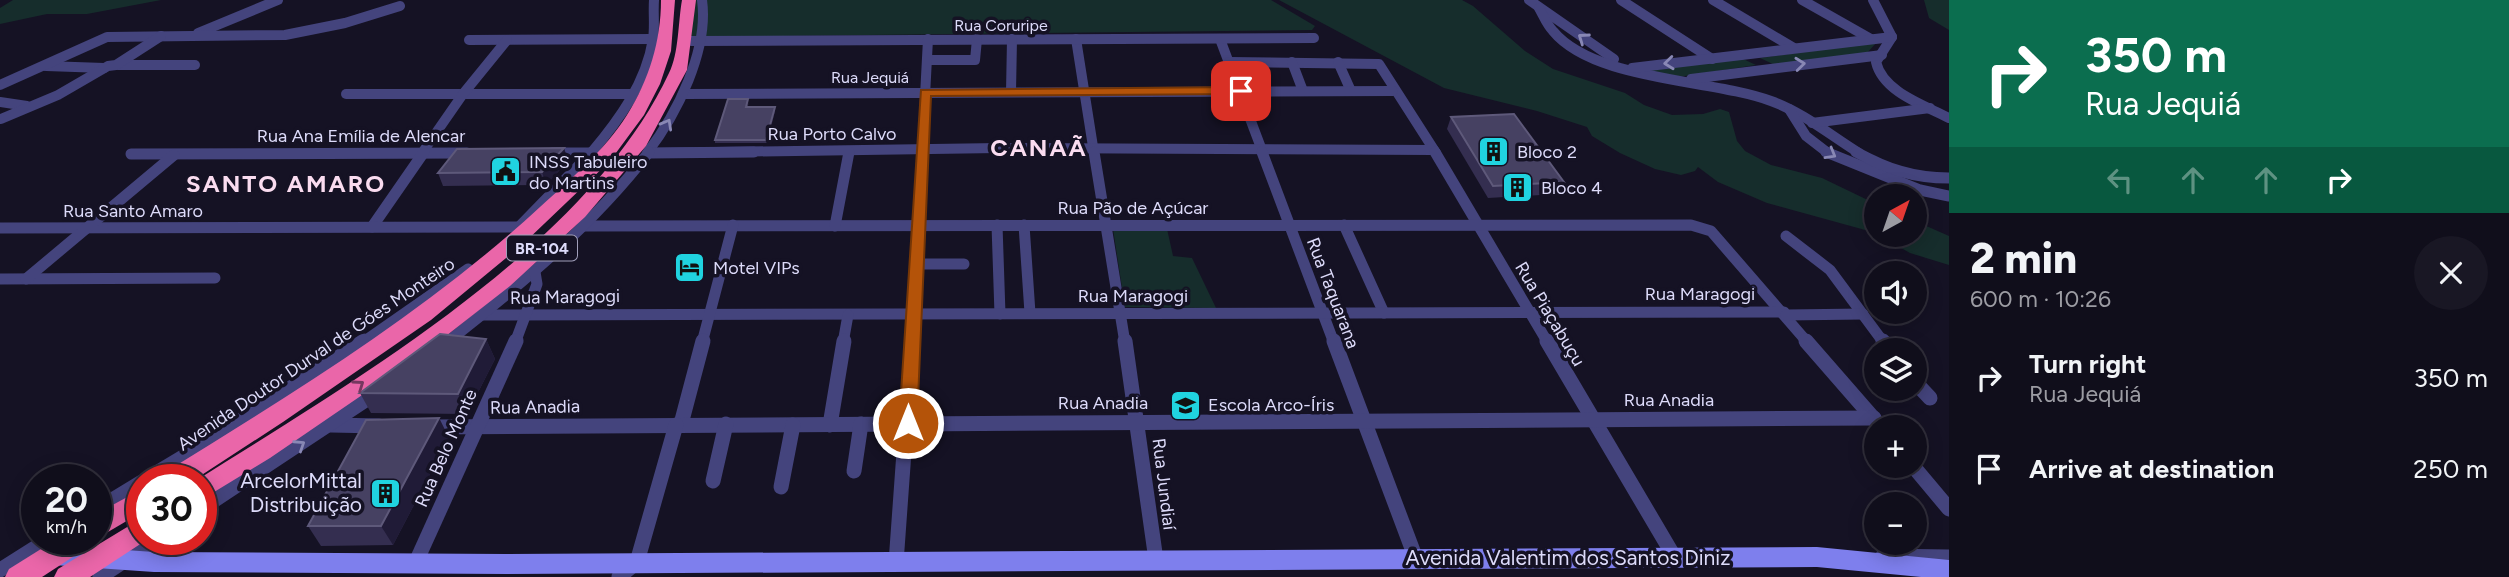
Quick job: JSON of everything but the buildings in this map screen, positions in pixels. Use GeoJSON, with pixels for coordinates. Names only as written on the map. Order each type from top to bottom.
{"type":"FeatureCollection","features":[{"type":"Feature","properties":{"kind":"highway","name":"Avenida Doutor Durval de Góes Monteiro"},"geometry":{"type":"LineString","coordinates":[[198,464],[295,402],[468,283],[532,227],[607,153],[639,110],[654,76],[666,39],[668,0]]}},
{"type":"Feature","properties":{"kind":"highway","name":"BR-104"},"geometry":{"type":"LineString","coordinates":[[217,488],[236,467],[385,377],[533,256],[617,170],[662,106],[693,41],[689,0]]}},
{"type":"Feature","properties":{"kind":"highway"},"geometry":{"type":"LineString","coordinates":[[385,377],[440,349]]}},
{"type":"Feature","properties":{"kind":"highway"},"geometry":{"type":"LineString","coordinates":[[19,577],[57,557],[91,558],[126,538]]}},
{"type":"Feature","properties":{"kind":"street"},"geometry":{"type":"LineString","coordinates":[[187,35],[230,22],[278,0]]}},
{"type":"Feature","properties":{"kind":"street"},"geometry":{"type":"LineString","coordinates":[[171,464],[428,298],[474,265],[518,227],[590,153],[633,94],[644,72],[653,39],[654,0]]}},
{"type":"Feature","properties":{"kind":"street"},"geometry":{"type":"LineString","coordinates":[[418,364],[535,272],[583,226],[650,153],[683,94],[702,0]]}},
{"type":"Feature","properties":{"kind":"street"},"geometry":{"type":"LineString","coordinates":[[1529,0],[1539,8],[1542,19],[1556,35],[1580,50],[1626,69],[1752,94],[1789,109],[1892,175],[1932,193],[1949,196]]}},
{"type":"Feature","properties":{"kind":"street"},"geometry":{"type":"LineString","coordinates":[[1621,0],[1712,59]]}},
{"type":"Feature","properties":{"kind":"street"},"geometry":{"type":"LineString","coordinates":[[1713,0],[1794,48]]}},
{"type":"Feature","properties":{"kind":"street"},"geometry":{"type":"LineString","coordinates":[[1802,0],[1871,39]]}},
{"type":"Feature","properties":{"kind":"street"},"geometry":{"type":"LineString","coordinates":[[1873,0],[1892,37]]}},
{"type":"Feature","properties":{"kind":"street"},"geometry":{"type":"LineString","coordinates":[[0,85],[107,37],[296,34],[400,6]]}},
{"type":"Feature","properties":{"kind":"street"},"geometry":{"type":"LineString","coordinates":[[116,65],[161,36]]}},
{"type":"Feature","properties":{"kind":"street"},"geometry":{"type":"LineString","coordinates":[[1626,69],[1892,37]]}},
{"type":"Feature","properties":{"kind":"street"},"geometry":{"type":"LineString","coordinates":[[1892,37],[1876,62],[1881,76],[1940,113]]}},
{"type":"Feature","properties":{"kind":"street","name":"Rua Coruripe"},"geometry":{"type":"LineString","coordinates":[[693,41],[1314,38]]}},
{"type":"Feature","properties":{"kind":"street"},"geometry":{"type":"LineString","coordinates":[[469,40],[653,39]]}},
{"type":"Feature","properties":{"kind":"street"},"geometry":{"type":"LineString","coordinates":[[896,563],[908,423],[928,39]]}},
{"type":"Feature","properties":{"kind":"street"},"geometry":{"type":"LineString","coordinates":[[927,60],[971,61],[977,57],[977,39]]}},
{"type":"Feature","properties":{"kind":"street"},"geometry":{"type":"LineString","coordinates":[[1011,92],[1012,39]]}},
{"type":"Feature","properties":{"kind":"street","name":"Rua Jundiaí"},"geometry":{"type":"LineString","coordinates":[[1076,39],[1138,423],[1156,561]]}},
{"type":"Feature","properties":{"kind":"street","name":"Rua Taquarana"},"geometry":{"type":"LineString","coordinates":[[1220,39],[1416,559]]}},
{"type":"Feature","properties":{"kind":"street"},"geometry":{"type":"LineString","coordinates":[[372,227],[463,94],[507,40]]}},
{"type":"Feature","properties":{"kind":"street"},"geometry":{"type":"LineString","coordinates":[[1747,54],[1769,68]]}},
{"type":"Feature","properties":{"kind":"street"},"geometry":{"type":"LineString","coordinates":[[1684,81],[1882,55]]}},
{"type":"Feature","properties":{"kind":"street"},"geometry":{"type":"LineString","coordinates":[[1229,62],[1338,62],[1351,91]]}},
{"type":"Feature","properties":{"kind":"street"},"geometry":{"type":"LineString","coordinates":[[1292,62],[1303,91]]}},
{"type":"Feature","properties":{"kind":"street","name":"Rua Piaçabuçu"},"geometry":{"type":"LineString","coordinates":[[1338,62],[1378,63],[1434,150],[1474,223],[1675,558]]}},
{"type":"Feature","properties":{"kind":"street"},"geometry":{"type":"LineString","coordinates":[[42,66],[104,68],[116,65],[195,65]]}},
{"type":"Feature","properties":{"kind":"street"},"geometry":{"type":"LineString","coordinates":[[1,119],[58,95],[104,68]]}},
{"type":"Feature","properties":{"kind":"street","name":"Rua Jequiá"},"geometry":{"type":"LineString","coordinates":[[683,94],[1393,90]]}},
{"type":"Feature","properties":{"kind":"street"},"geometry":{"type":"LineString","coordinates":[[346,94],[633,94]]}},
{"type":"Feature","properties":{"kind":"street"},"geometry":{"type":"LineString","coordinates":[[0,102],[27,106]]}},
{"type":"Feature","properties":{"kind":"street"},"geometry":{"type":"LineString","coordinates":[[1789,109],[1797,128],[1808,139],[1843,161],[1892,175],[1917,179],[1949,178]]}},
{"type":"Feature","properties":{"kind":"street"},"geometry":{"type":"LineString","coordinates":[[1812,123],[1940,113]]}},
{"type":"Feature","properties":{"kind":"street"},"geometry":{"type":"LineString","coordinates":[[1824,130],[1940,113]]}},
{"type":"Feature","properties":{"kind":"street","name":"Rua Porto Calvo"},"geometry":{"type":"LineString","coordinates":[[650,153],[1095,148],[1434,150]]}},
{"type":"Feature","properties":{"kind":"street"},"geometry":{"type":"LineString","coordinates":[[835,226],[849,151]]}},
{"type":"Feature","properties":{"kind":"street","name":"Rua Ana Emília de Alencar"},"geometry":{"type":"LineString","coordinates":[[131,154],[473,153]]}},
{"type":"Feature","properties":{"kind":"street"},"geometry":{"type":"LineString","coordinates":[[538,153],[590,153]]}},
{"type":"Feature","properties":{"kind":"street"},"geometry":{"type":"LineString","coordinates":[[26,279],[174,155]]}},
{"type":"Feature","properties":{"kind":"street","name":"Rua Pão de Açúcar"},"geometry":{"type":"LineString","coordinates":[[583,226],[1682,224],[1711,232],[1785,313],[1870,415]]}},
{"type":"Feature","properties":{"kind":"street"},"geometry":{"type":"LineString","coordinates":[[619,577],[637,562],[711,313],[733,225]]}},
{"type":"Feature","properties":{"kind":"street"},"geometry":{"type":"LineString","coordinates":[[997,225],[1000,314]]}},
{"type":"Feature","properties":{"kind":"street"},"geometry":{"type":"LineString","coordinates":[[1024,225],[1030,313]]}},
{"type":"Feature","properties":{"kind":"street"},"geometry":{"type":"LineString","coordinates":[[1344,225],[1384,313]]}},
{"type":"Feature","properties":{"kind":"street","name":"Rua Santo Amaro"},"geometry":{"type":"LineString","coordinates":[[0,228],[518,227]]}},
{"type":"Feature","properties":{"kind":"street"},"geometry":{"type":"LineString","coordinates":[[1787,236],[1830,270],[1881,338]]}},
{"type":"Feature","properties":{"kind":"street"},"geometry":{"type":"LineString","coordinates":[[917,264],[964,264]]}},
{"type":"Feature","properties":{"kind":"street","name":"Rua Belo Monte"},"geometry":{"type":"LineString","coordinates":[[416,562],[528,314],[537,284],[535,272]]}},
{"type":"Feature","properties":{"kind":"street"},"geometry":{"type":"LineString","coordinates":[[0,279],[215,278]]}},
{"type":"Feature","properties":{"kind":"street","name":"Rua Maragogi"},"geometry":{"type":"LineString","coordinates":[[482,315],[1322,314],[1528,311],[1863,314]]}},
{"type":"Feature","properties":{"kind":"street"},"geometry":{"type":"LineString","coordinates":[[830,425],[848,315]]}},
{"type":"Feature","properties":{"kind":"street"},"geometry":{"type":"LineString","coordinates":[[217,493],[331,425],[385,377]]}},
{"type":"Feature","properties":{"kind":"street"},"geometry":{"type":"LineString","coordinates":[[1927,395],[1930,398]]}},
{"type":"Feature","properties":{"kind":"street"},"geometry":{"type":"LineString","coordinates":[[223,431],[295,402]]}},
{"type":"Feature","properties":{"kind":"street","name":"Rua Anadia"},"geometry":{"type":"LineString","coordinates":[[331,425],[475,427],[1363,420],[1864,423]]}},
{"type":"Feature","properties":{"kind":"street"},"geometry":{"type":"LineString","coordinates":[[713,481],[726,424]]}},
{"type":"Feature","properties":{"kind":"street"},"geometry":{"type":"LineString","coordinates":[[854,471],[861,424]]}},
{"type":"Feature","properties":{"kind":"street"},"geometry":{"type":"LineString","coordinates":[[781,487],[793,425]]}},
{"type":"Feature","properties":{"kind":"street"},"geometry":{"type":"LineString","coordinates":[[1923,478],[1949,509]]}},
{"type":"Feature","properties":{"kind":"street"},"geometry":{"type":"LineString","coordinates":[[124,561],[133,555]]}},
{"type":"Feature","properties":{"kind":"street"},"geometry":{"type":"LineString","coordinates":[[1862,560],[1905,555],[1949,557]]}},
{"type":"Feature","properties":{"kind":"street"},"geometry":{"type":"LineString","coordinates":[[0,570],[57,557]]}},
{"type":"Feature","properties":{"kind":"street","name":"Avenida Valentim dos Santos Diniz"},"geometry":{"type":"LineString","coordinates":[[91,558],[124,561],[896,563],[1675,558],[1862,560],[1949,570]]}},
{"type":"Feature","properties":{"kind":"green space"},"geometry":{"type":"Polygon","coordinates":[[[13,0],[161,0],[87,14],[47,14],[0,24],[0,8],[13,0]]]}},
{"type":"Feature","properties":{"kind":"green space"},"geometry":{"type":"Polygon","coordinates":[[[691,0],[1271,0],[1315,26],[1312,30],[690,37],[691,0]]]}},
{"type":"Feature","properties":{"kind":"green space"},"geometry":{"type":"Polygon","coordinates":[[[1279,0],[1462,0],[1473,6],[1525,51],[1553,69],[1625,93],[1644,105],[1672,115],[1703,114],[1720,109],[1729,112],[1737,141],[1745,151],[1771,165],[1822,178],[1864,198],[1864,230],[1767,203],[1718,182],[1698,167],[1695,171],[1681,175],[1655,169],[1592,136],[1587,127],[1537,111],[1444,88],[1279,0]]]}},
{"type":"Feature","properties":{"kind":"green space"},"geometry":{"type":"Polygon","coordinates":[[[1924,0],[1949,0],[1949,30],[1929,18],[1924,0]]]}},
{"type":"Feature","properties":{"kind":"green space"},"geometry":{"type":"Polygon","coordinates":[[[1877,42],[1867,53],[1775,65],[1760,58],[1877,42]]]}},
{"type":"Feature","properties":{"kind":"green space"},"geometry":{"type":"Polygon","coordinates":[[[1741,58],[1756,65],[1672,78],[1633,71],[1741,58]]]}},
{"type":"Feature","properties":{"kind":"green space"},"geometry":{"type":"Polygon","coordinates":[[[1927,226],[1949,236],[1949,265],[1899,247],[1927,247],[1927,226]]]}},
{"type":"Feature","properties":{"kind":"green space"},"geometry":{"type":"Polygon","coordinates":[[[1113,229],[1167,229],[1173,256],[1192,258],[1216,308],[1125,307],[1113,229]]]}},
{"type":"Feature","properties":{"kind":"place","name":"Bloco 2"},"geometry":{"type":"Point","coordinates":[1494,152]}},
{"type":"Feature","properties":{"kind":"place","name":"INSS Tabuleiro do Martins"},"geometry":{"type":"Point","coordinates":[506,172]}},
{"type":"Feature","properties":{"kind":"place","name":"Bloco 4"},"geometry":{"type":"Point","coordinates":[1518,188]}},
{"type":"Feature","properties":{"kind":"place","name":"Motel VIPs"},"geometry":{"type":"Point","coordinates":[690,268]}},
{"type":"Feature","properties":{"kind":"place","name":"Escola Arco-Íris"},"geometry":{"type":"Point","coordinates":[1185,405]}},
{"type":"Feature","properties":{"kind":"place","name":"ArcelorMittal Distribuição"},"geometry":{"type":"Point","coordinates":[385,493]}},
{"type":"Feature","properties":{"kind":"district","name":"CANAÃ"},"geometry":{"type":"Point","coordinates":[1039,148]}},
{"type":"Feature","properties":{"kind":"district","name":"SANTO AMARO"},"geometry":{"type":"Point","coordinates":[286,184]}},
{"type":"Feature","properties":{"kind":"route"},"geometry":{"type":"LineString","coordinates":[[908,423],[908,380],[917,264],[925,93],[1241,91]]}}]}
